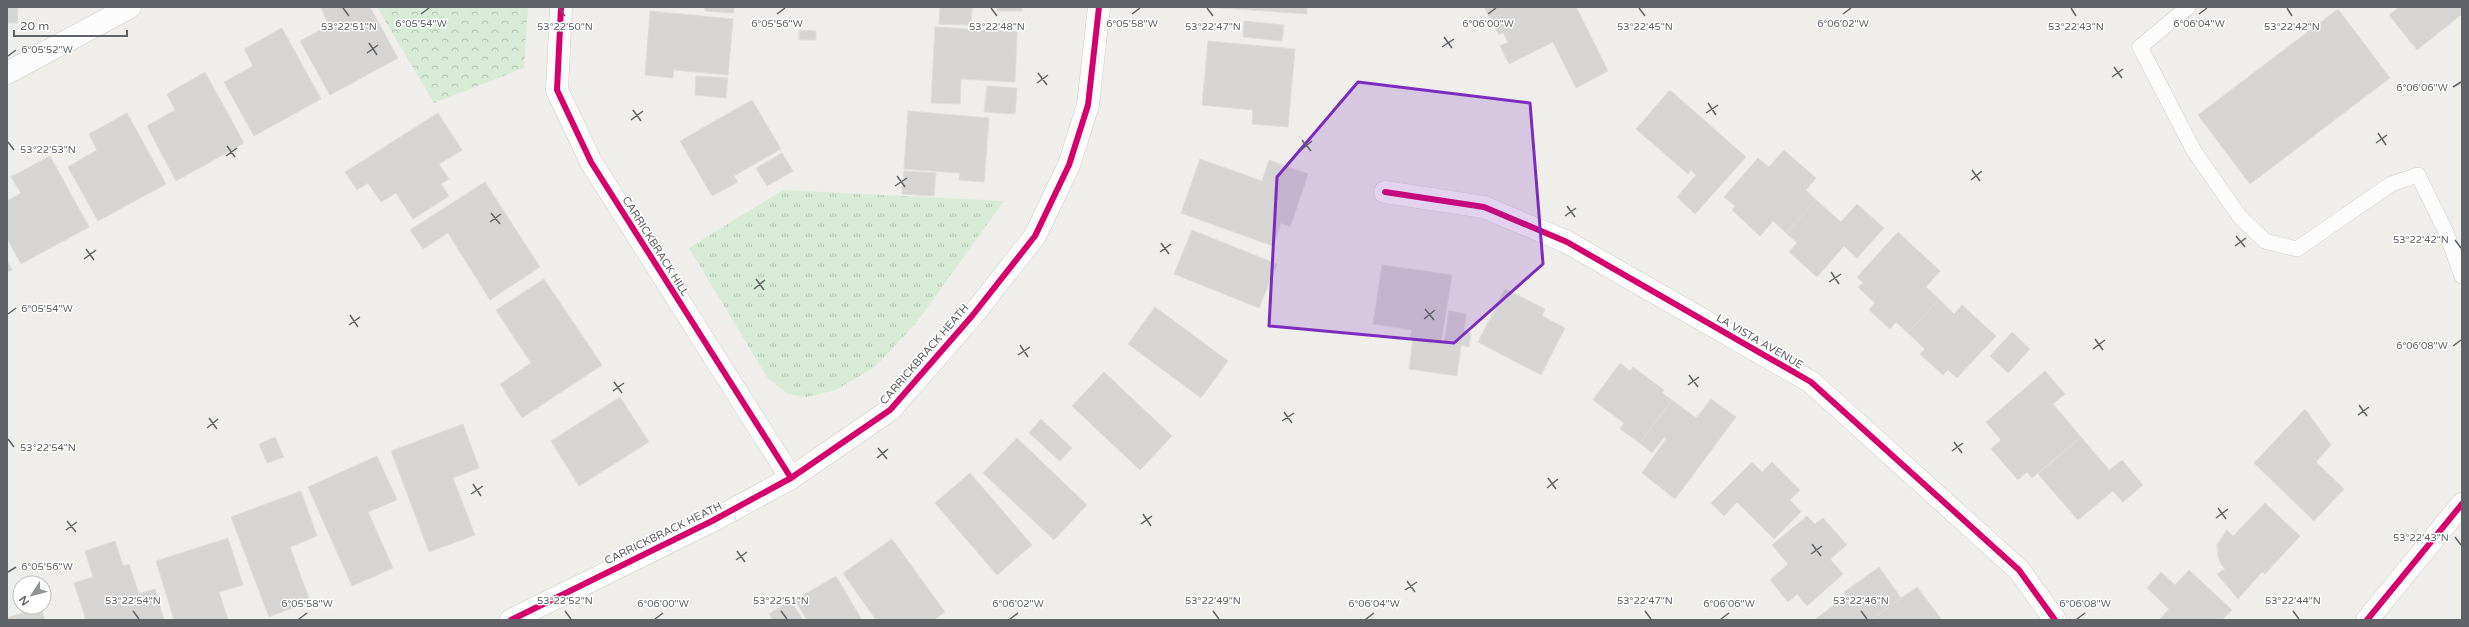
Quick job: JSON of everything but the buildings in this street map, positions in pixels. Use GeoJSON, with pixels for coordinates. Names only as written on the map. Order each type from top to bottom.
{"type":"FeatureCollection","features":[{"type":"Feature","properties":{"kind":"street"},"geometry":{"type":"LineString","coordinates":[[7,73],[130,7]]}},
{"type":"Feature","properties":{"kind":"street","name":"CARRICKBRACK HILL"},"geometry":{"type":"LineString","coordinates":[[561,7],[557,90],[591,162],[791,478]]}},
{"type":"Feature","properties":{"kind":"street","name":"CARRICKBRACK HEATH"},"geometry":{"type":"LineString","coordinates":[[511,620],[712,521],[791,478],[890,410],[972,316],[1035,236],[1069,165],[1088,105],[1099,7]]}},
{"type":"Feature","properties":{"kind":"street","name":"LA VISTA AVENUE"},"geometry":{"type":"LineString","coordinates":[[1385,192],[1484,207],[1567,242],[1810,382],[2019,570],[2055,620]]}},
{"type":"Feature","properties":{"kind":"street"},"geometry":{"type":"LineString","coordinates":[[2367,620],[2462,504]]}},
{"type":"Feature","properties":{"kind":"lane"},"geometry":{"type":"LineString","coordinates":[[2188,7],[2140,47],[2194,151],[2240,217],[2265,241],[2297,249],[2391,184],[2418,175],[2446,232],[2462,276]]}},
{"type":"Feature","properties":{"kind":"highlighted area"},"geometry":{"type":"Polygon","coordinates":[[[1358,82],[1530,103],[1543,264],[1454,343],[1269,326],[1277,177],[1358,82]]]}},
{"type":"Feature","properties":{"kind":"green space"},"geometry":{"type":"Polygon","coordinates":[[[377,7],[528,7],[524,68],[434,103],[377,7]]]}},
{"type":"Feature","properties":{"kind":"green space"},"geometry":{"type":"Polygon","coordinates":[[[783,190],[1004,201],[916,323],[876,366],[836,390],[806,397],[788,394],[767,377],[689,248],[783,190]]]}},
{"type":"Feature","properties":{"kind":"cycle path"},"geometry":{"type":"LineString","coordinates":[[561,7],[557,90],[591,162],[791,478]]}},
{"type":"Feature","properties":{"kind":"cycle path"},"geometry":{"type":"LineString","coordinates":[[511,620],[712,521],[791,478],[890,410],[972,316],[1035,236],[1069,165],[1088,105],[1099,7]]}},
{"type":"Feature","properties":{"kind":"cycle path"},"geometry":{"type":"LineString","coordinates":[[1385,192],[1484,207],[1567,242],[1811,382],[2019,570],[2055,620]]}},
{"type":"Feature","properties":{"kind":"cycle path"},"geometry":{"type":"LineString","coordinates":[[2367,620],[2462,504]]}}]}
